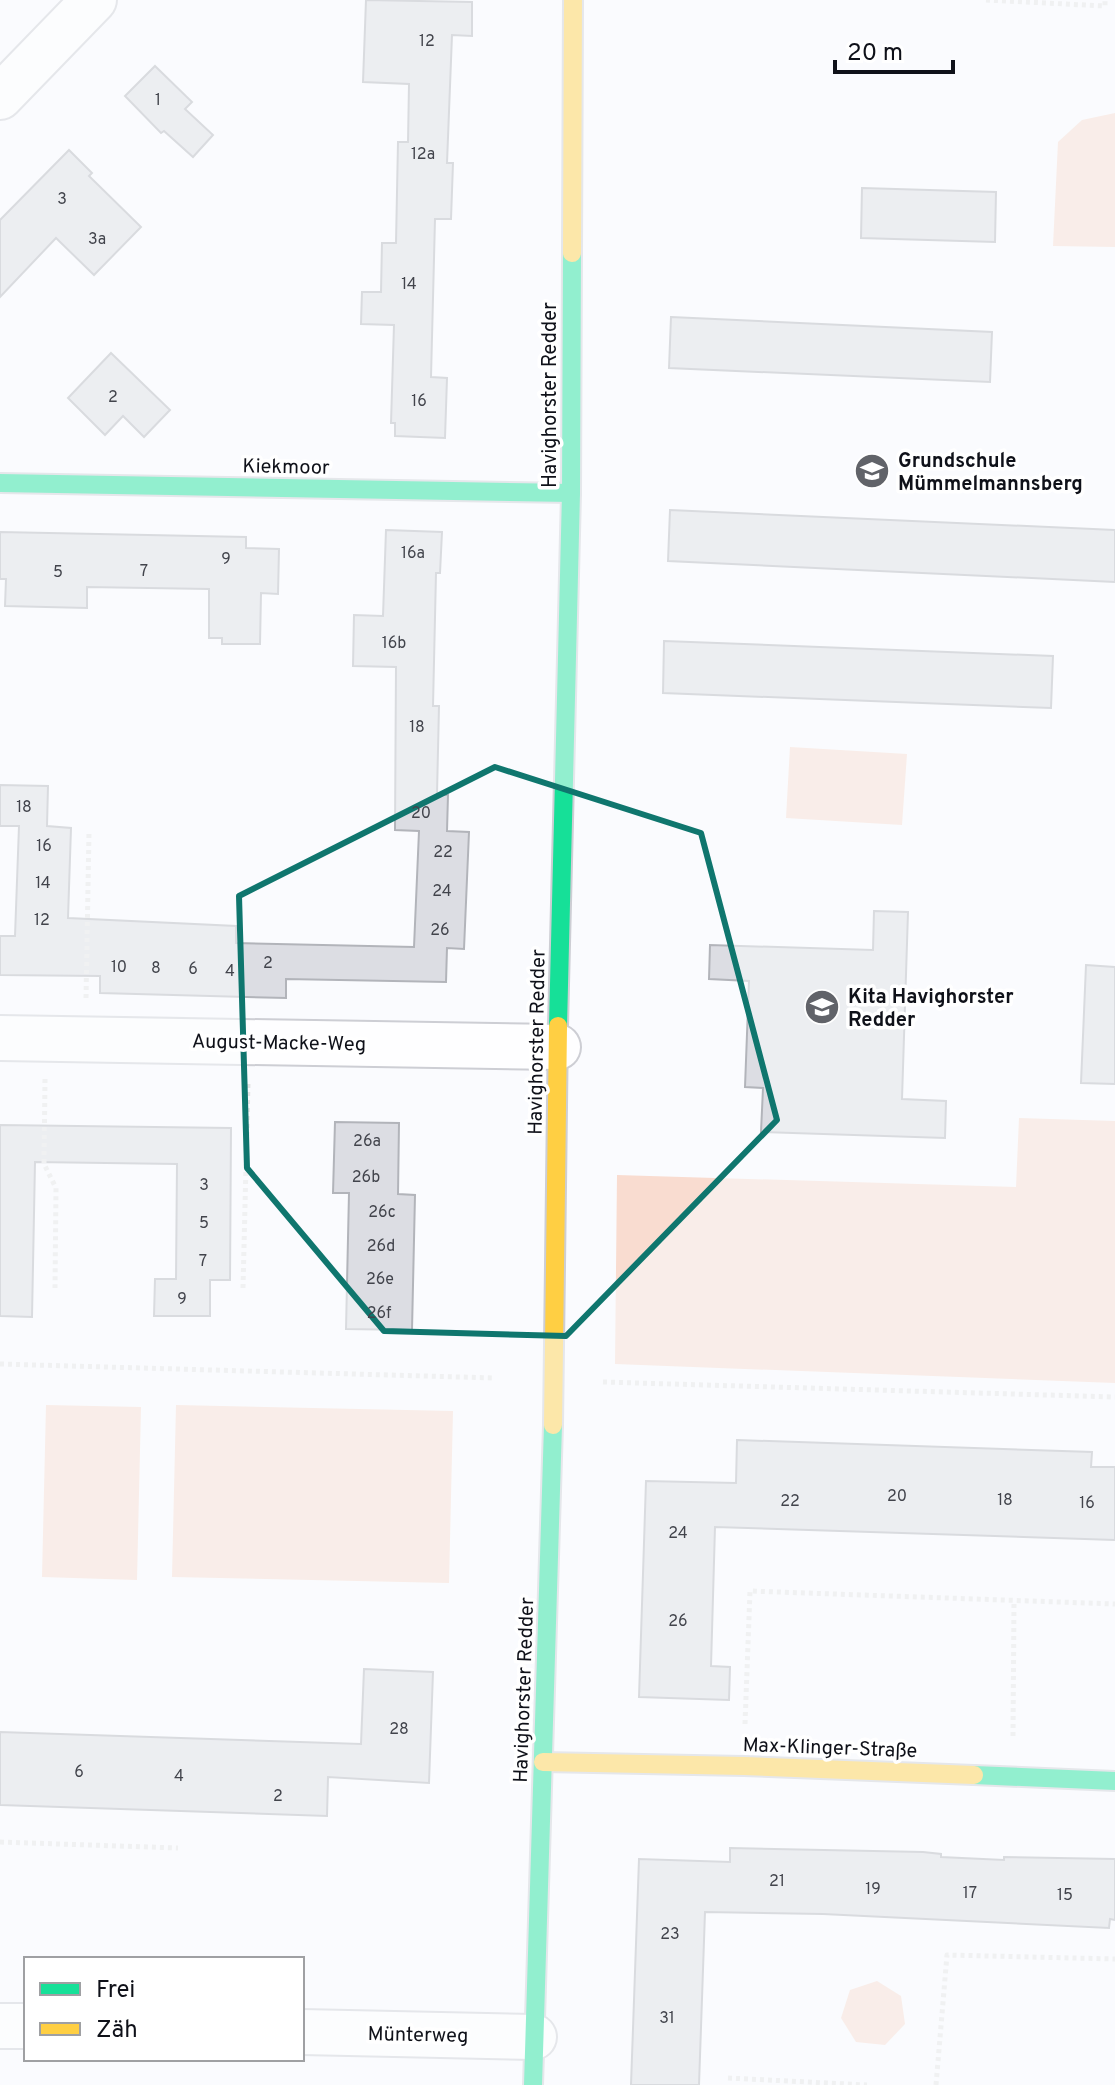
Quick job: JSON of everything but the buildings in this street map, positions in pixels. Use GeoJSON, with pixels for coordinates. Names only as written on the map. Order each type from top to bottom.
{"type":"FeatureCollection","features":[{"type":"Feature","properties":{"kind":"street"},"geometry":{"type":"LineString","coordinates":[[0,97],[94,0]]}},
{"type":"Feature","properties":{"kind":"street","name":"Havighorster Redder"},"geometry":{"type":"LineString","coordinates":[[533,2085],[554,1380],[571,493],[573,0]]}},
{"type":"Feature","properties":{"kind":"street","name":"Kiekmoor"},"geometry":{"type":"LineString","coordinates":[[0,483],[571,493]]}},
{"type":"Feature","properties":{"kind":"street","name":"August-Macke-Weg"},"geometry":{"type":"LineString","coordinates":[[0,1038],[558,1047]]}},
{"type":"Feature","properties":{"kind":"street","name":"Max-Klinger-Straße"},"geometry":{"type":"LineString","coordinates":[[543,1762],[744,1766],[1115,1781]]}},
{"type":"Feature","properties":{"kind":"street"},"geometry":{"type":"LineString","coordinates":[[0,2026],[24,2026]]}},
{"type":"Feature","properties":{"kind":"street","name":"Münterweg"},"geometry":{"type":"LineString","coordinates":[[304,2032],[534,2037]]}},
{"type":"Feature","properties":{"kind":"path"},"geometry":{"type":"LineString","coordinates":[[986,0],[1105,6],[1105,0]]}},
{"type":"Feature","properties":{"kind":"path"},"geometry":{"type":"LineString","coordinates":[[55,1288],[56,1188],[44,1164],[65,1039],[89,832]]}},
{"type":"Feature","properties":{"kind":"path"},"geometry":{"type":"LineString","coordinates":[[243,1288],[249,1042]]}},
{"type":"Feature","properties":{"kind":"path"},"geometry":{"type":"LineString","coordinates":[[0,1364],[495,1378]]}},
{"type":"Feature","properties":{"kind":"path"},"geometry":{"type":"LineString","coordinates":[[603,1382],[1115,1397]]}},
{"type":"Feature","properties":{"kind":"path"},"geometry":{"type":"LineString","coordinates":[[744,1766],[750,1591],[1115,1604]]}},
{"type":"Feature","properties":{"kind":"path"},"geometry":{"type":"LineString","coordinates":[[1012,1777],[1014,1601]]}},
{"type":"Feature","properties":{"kind":"path"},"geometry":{"type":"LineString","coordinates":[[0,1842],[178,1848]]}},
{"type":"Feature","properties":{"kind":"path"},"geometry":{"type":"LineString","coordinates":[[936,2085],[947,1955],[1115,1959]]}},
{"type":"Feature","properties":{"kind":"path"},"geometry":{"type":"LineString","coordinates":[[728,2078],[867,2085]]}},
{"type":"Feature","properties":{"kind":"highlighted area"},"geometry":{"type":"Polygon","coordinates":[[[495,767],[701,833],[777,1120],[566,1336],[384,1331],[247,1168],[239,896],[495,767]]]}},
{"type":"Feature","properties":{"kind":"shaded area"},"geometry":{"type":"Polygon","coordinates":[[[1115,113],[1115,247],[1053,246],[1058,142],[1082,120],[1115,113]]]}},
{"type":"Feature","properties":{"kind":"shaded area"},"geometry":{"type":"Polygon","coordinates":[[[790,747],[907,754],[902,825],[786,818],[790,747]]]}},
{"type":"Feature","properties":{"kind":"shaded area"},"geometry":{"type":"Polygon","coordinates":[[[1019,1118],[1115,1121],[1115,1383],[615,1364],[617,1175],[1016,1187],[1019,1118]]]}},
{"type":"Feature","properties":{"kind":"shaded area"},"geometry":{"type":"Polygon","coordinates":[[[46,1405],[141,1407],[137,1580],[42,1577],[46,1405]]]}},
{"type":"Feature","properties":{"kind":"shaded area"},"geometry":{"type":"Polygon","coordinates":[[[176,1405],[453,1411],[449,1583],[172,1577],[176,1405]]]}},
{"type":"Feature","properties":{"kind":"shaded area"},"geometry":{"type":"Polygon","coordinates":[[[877,1981],[901,1996],[905,2024],[885,2045],[856,2042],[841,2018],[850,1990],[877,1981]]]}},
{"type":"Feature","properties":{"kind":"traffic: fast"},"geometry":{"type":"LineString","coordinates":[[558,1026],[571,493],[572,253]]}},
{"type":"Feature","properties":{"kind":"traffic: fast"},"geometry":{"type":"LineString","coordinates":[[0,483],[571,493]]}},
{"type":"Feature","properties":{"kind":"traffic: fast"},"geometry":{"type":"LineString","coordinates":[[533,2085],[553,1425]]}},
{"type":"Feature","properties":{"kind":"traffic: fast"},"geometry":{"type":"LineString","coordinates":[[974,1775],[1115,1781]]}},
{"type":"Feature","properties":{"kind":"traffic: slow"},"geometry":{"type":"LineString","coordinates":[[572,253],[573,0]]}},
{"type":"Feature","properties":{"kind":"traffic: slow"},"geometry":{"type":"LineString","coordinates":[[553,1425],[558,1026]]}},
{"type":"Feature","properties":{"kind":"traffic: slow"},"geometry":{"type":"LineString","coordinates":[[543,1762],[974,1775]]}},
{"type":"Feature","properties":{"kind":"place","name":"Grundschule Mümmelmannsberg"},"geometry":{"type":"Point","coordinates":[872,471]}},
{"type":"Feature","properties":{"kind":"place","name":"Kita Havighorster Redder"},"geometry":{"type":"Point","coordinates":[822,1007]}}]}
